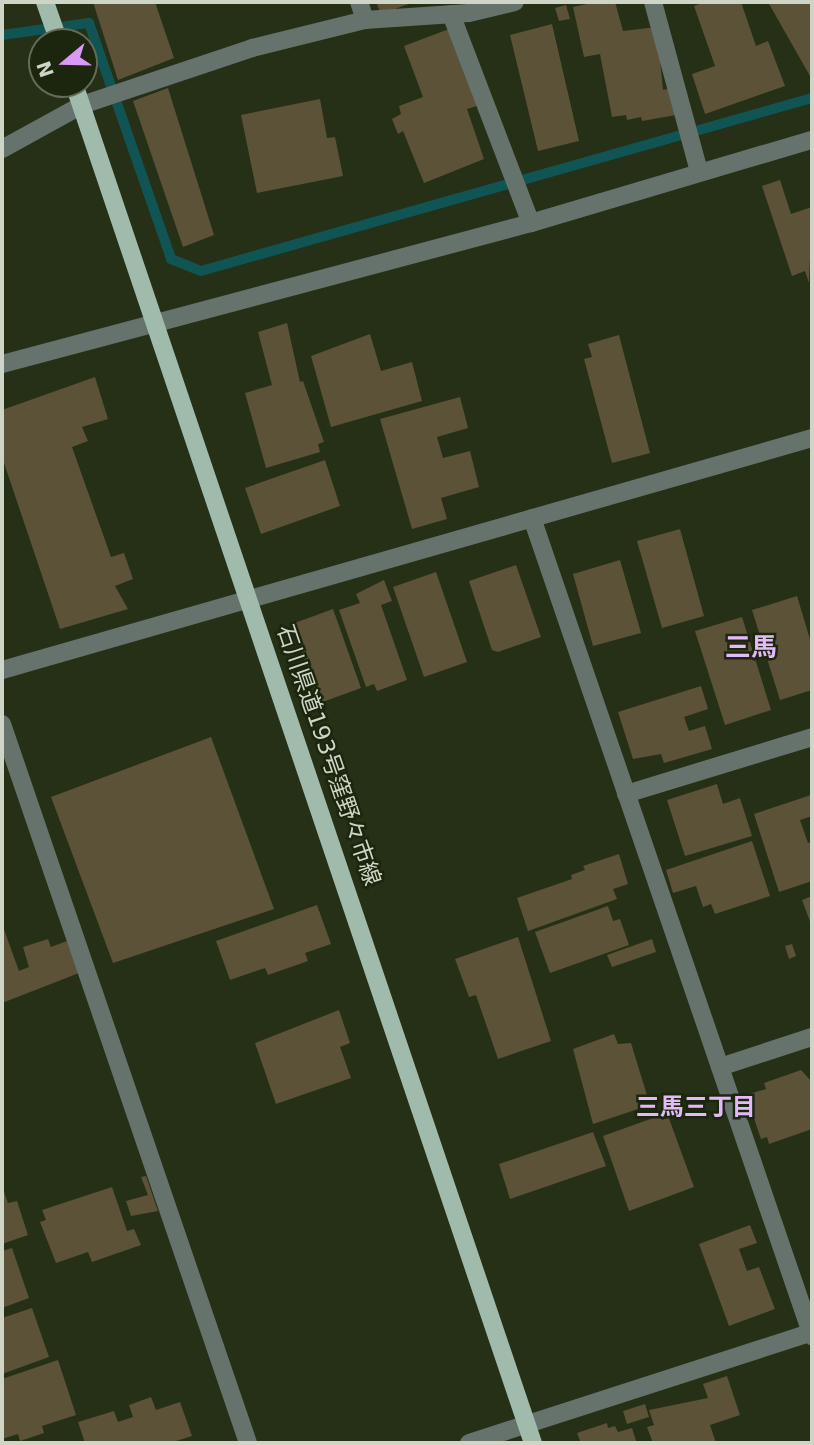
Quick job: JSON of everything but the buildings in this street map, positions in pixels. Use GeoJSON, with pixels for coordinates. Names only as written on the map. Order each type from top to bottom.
{"type":"FeatureCollection","features":[{"type":"Feature","properties":{"kind":"main road"},"geometry":{"type":"LineString","coordinates":[[47,9],[54,28]]}},
{"type":"Feature","properties":{"kind":"main road","name":"石川県道193号窪野々市線"},"geometry":{"type":"LineString","coordinates":[[79,98],[533,1443]]}},
{"type":"Feature","properties":{"kind":"street"},"geometry":{"type":"LineString","coordinates":[[359,2],[365,20]]}},
{"type":"Feature","properties":{"kind":"street"},"geometry":{"type":"LineString","coordinates":[[2,149],[82,105],[252,48],[365,20],[451,14],[515,2]]}},
{"type":"Feature","properties":{"kind":"street"},"geometry":{"type":"LineString","coordinates":[[653,2],[699,171]]}},
{"type":"Feature","properties":{"kind":"street"},"geometry":{"type":"LineString","coordinates":[[451,14],[531,223]]}},
{"type":"Feature","properties":{"kind":"street"},"geometry":{"type":"LineString","coordinates":[[2,364],[156,326],[531,223],[699,171],[812,140]]}},
{"type":"Feature","properties":{"kind":"street"},"geometry":{"type":"LineString","coordinates":[[2,670],[248,596],[812,438]]}},
{"type":"Feature","properties":{"kind":"street"},"geometry":{"type":"LineString","coordinates":[[469,1443],[812,1334],[532,518]]}},
{"type":"Feature","properties":{"kind":"street"},"geometry":{"type":"LineString","coordinates":[[2,724],[248,1443]]}},
{"type":"Feature","properties":{"kind":"street"},"geometry":{"type":"LineString","coordinates":[[626,794],[812,737]]}},
{"type":"Feature","properties":{"kind":"street"},"geometry":{"type":"LineString","coordinates":[[720,1067],[812,1037]]}},
{"type":"Feature","properties":{"kind":"waterway"},"geometry":{"type":"LineString","coordinates":[[2,35],[89,23],[171,259],[201,271],[812,98]]}},
{"type":"Feature","properties":{"kind":"district","name":"三馬"},"geometry":{"type":"Point","coordinates":[751,648]}},
{"type":"Feature","properties":{"kind":"district","name":"三馬三丁目"},"geometry":{"type":"Point","coordinates":[696,1108]}}]}
